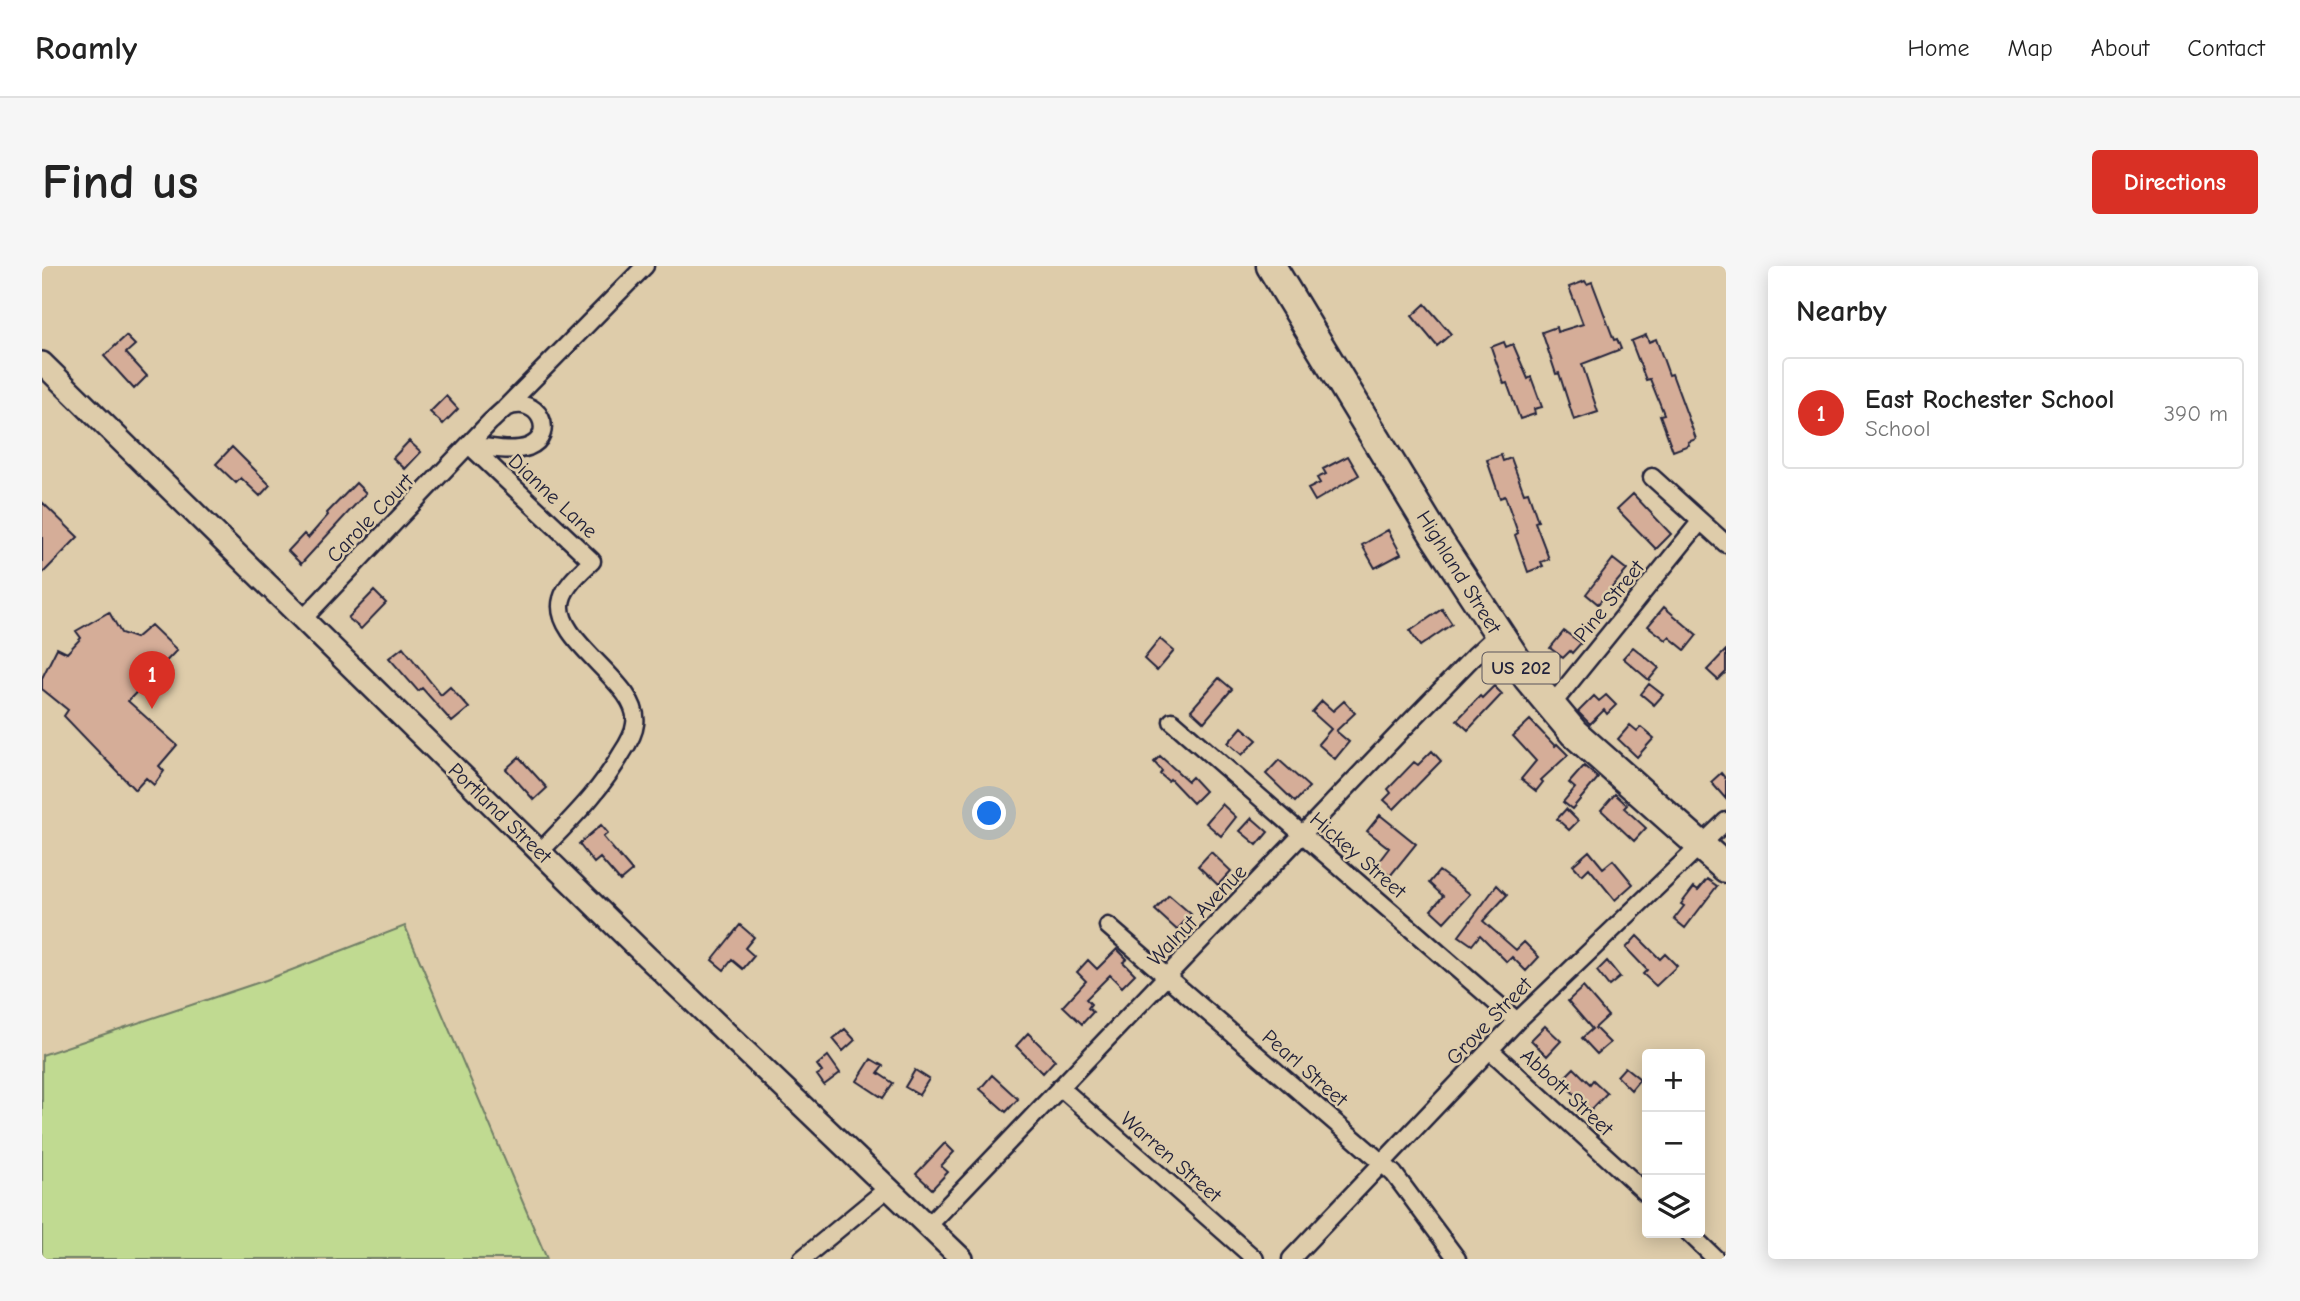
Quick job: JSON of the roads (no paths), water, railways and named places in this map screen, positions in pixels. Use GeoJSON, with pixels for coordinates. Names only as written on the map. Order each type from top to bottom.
{"type":"FeatureCollection","features":[{"type":"Feature","properties":{"kind":"highway","name":"Highland Street"},"geometry":{"type":"LineString","coordinates":[[1271,266],[1498,634],[1550,707],[1574,733],[1726,867]]}},
{"type":"Feature","properties":{"kind":"street","name":"Carole Court"},"geometry":{"type":"LineString","coordinates":[[302,620],[645,266]]}},
{"type":"Feature","properties":{"kind":"street","name":"Portland Street"},"geometry":{"type":"LineString","coordinates":[[42,363],[540,852],[962,1259]]}},
{"type":"Feature","properties":{"kind":"street"},"geometry":{"type":"LineString","coordinates":[[469,445],[520,449],[531,446],[539,439],[542,432],[539,413],[522,405],[505,408]]}},
{"type":"Feature","properties":{"kind":"street","name":"Dianne Lane"},"geometry":{"type":"LineString","coordinates":[[469,445],[592,561],[562,598],[561,610],[565,622],[576,638],[625,693],[634,707],[636,722],[630,740],[606,781],[540,852]]}},
{"type":"Feature","properties":{"kind":"street"},"geometry":{"type":"LineString","coordinates":[[1651,477],[1726,544]]}},
{"type":"Feature","properties":{"kind":"street","name":"Pine Street"},"geometry":{"type":"LineString","coordinates":[[1550,707],[1700,522]]}},
{"type":"Feature","properties":{"kind":"street","name":"Walnut Avenue"},"geometry":{"type":"LineString","coordinates":[[928,1226],[1498,634]]}},
{"type":"Feature","properties":{"kind":"street","name":"Hickey Street"},"geometry":{"type":"LineString","coordinates":[[1172,721],[1517,1021]]}},
{"type":"Feature","properties":{"kind":"street","name":"Grove Street"},"geometry":{"type":"LineString","coordinates":[[1291,1259],[1517,1021],[1726,821]]}},
{"type":"Feature","properties":{"kind":"street","name":"Pearl Street"},"geometry":{"type":"LineString","coordinates":[[1108,926],[1394,1174],[1457,1259]]}},
{"type":"Feature","properties":{"kind":"street","name":"Abbott Street"},"geometry":{"type":"LineString","coordinates":[[1490,1050],[1642,1189]]}},
{"type":"Feature","properties":{"kind":"street","name":"Warren Street"},"geometry":{"type":"LineString","coordinates":[[1060,1087],[1255,1259]]}},
{"type":"Feature","properties":{"kind":"street"},"geometry":{"type":"LineString","coordinates":[[802,1259],[888,1188]]}},
{"type":"Feature","properties":{"kind":"street"},"geometry":{"type":"LineString","coordinates":[[1694,1238],[1716,1259]]}},
{"type":"Feature","properties":{"kind":"place","name":"East Rochester School"},"geometry":{"type":"Point","coordinates":[152,709]}}]}
